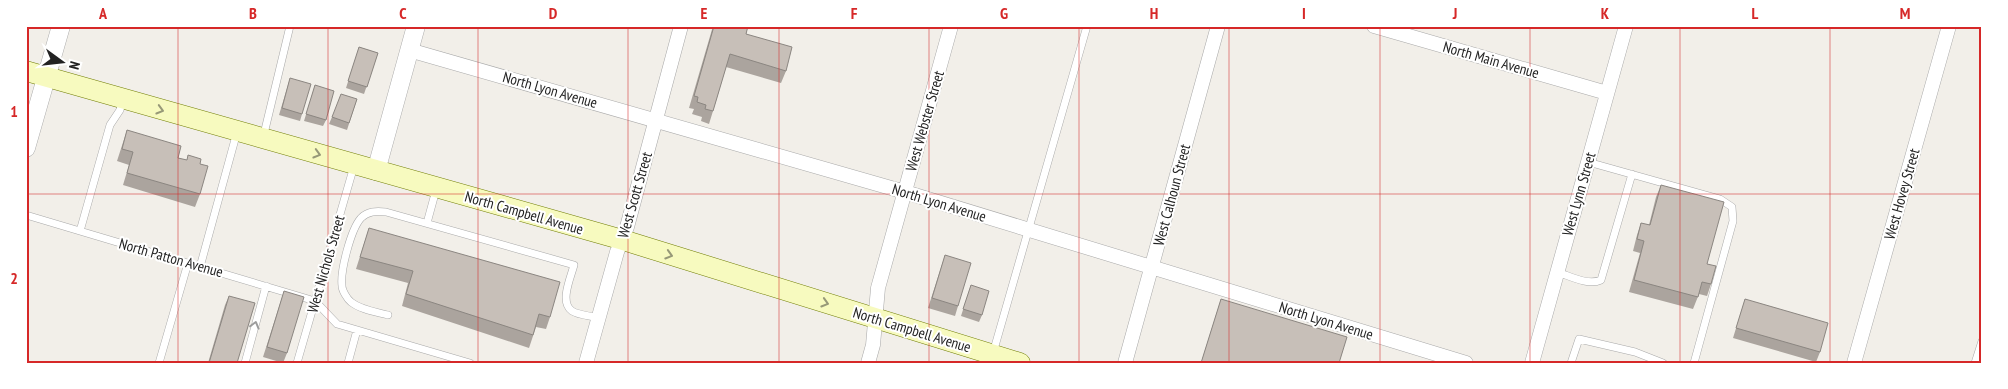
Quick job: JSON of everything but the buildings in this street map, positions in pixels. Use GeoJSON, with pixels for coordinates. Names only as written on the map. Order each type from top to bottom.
{"type":"FeatureCollection","features":[{"type":"Feature","properties":{"kind":"main road","name":"North Campbell Avenue"},"geometry":{"type":"LineString","coordinates":[[26,71],[623,240],[1020,363]]}},
{"type":"Feature","properties":{"kind":"street"},"geometry":{"type":"LineString","coordinates":[[26,148],[60,26]]}},
{"type":"Feature","properties":{"kind":"street"},"geometry":{"type":"LineString","coordinates":[[376,171],[416,26]]}},
{"type":"Feature","properties":{"kind":"street","name":"West Scott Street"},"geometry":{"type":"LineString","coordinates":[[586,363],[617,252],[623,240],[681,26]]}},
{"type":"Feature","properties":{"kind":"street","name":"West Webster Street"},"geometry":{"type":"LineString","coordinates":[[868,363],[873,345],[878,288],[951,26]]}},
{"type":"Feature","properties":{"kind":"street","name":"West Calhoun Street"},"geometry":{"type":"LineString","coordinates":[[1125,363],[1218,26]]}},
{"type":"Feature","properties":{"kind":"street","name":"North Main Avenue"},"geometry":{"type":"LineString","coordinates":[[1374,26],[1607,93]]}},
{"type":"Feature","properties":{"kind":"street","name":"West Lynn Street"},"geometry":{"type":"LineString","coordinates":[[1532,363],[1626,26]]}},
{"type":"Feature","properties":{"kind":"street","name":"West Hovey Street"},"geometry":{"type":"LineString","coordinates":[[1854,363],[1949,26]]}},
{"type":"Feature","properties":{"kind":"street","name":"North Lyon Avenue"},"geometry":{"type":"LineString","coordinates":[[409,50],[905,192],[1466,363]]}},
{"type":"Feature","properties":{"kind":"lane"},"geometry":{"type":"LineString","coordinates":[[263,139],[290,26]]}},
{"type":"Feature","properties":{"kind":"lane"},"geometry":{"type":"LineString","coordinates":[[993,354],[1086,26]]}},
{"type":"Feature","properties":{"kind":"lane"},"geometry":{"type":"LineString","coordinates":[[80,231],[110,126],[120,110],[123,99]]}},
{"type":"Feature","properties":{"kind":"lane"},"geometry":{"type":"LineString","coordinates":[[200,267],[237,131]]}},
{"type":"Feature","properties":{"kind":"lane"},"geometry":{"type":"LineString","coordinates":[[1588,162],[1720,199],[1732,208],[1733,221],[1694,363]]}},
{"type":"Feature","properties":{"kind":"lane","name":"West Nichols Street"},"geometry":{"type":"LineString","coordinates":[[297,363],[354,165]]}},
{"type":"Feature","properties":{"kind":"lane"},"geometry":{"type":"LineString","coordinates":[[1557,272],[1589,282],[1601,280],[1632,174]]}},
{"type":"Feature","properties":{"kind":"lane"},"geometry":{"type":"LineString","coordinates":[[427,223],[437,188]]}},
{"type":"Feature","properties":{"kind":"lane"},"geometry":{"type":"LineString","coordinates":[[388,315],[351,302],[342,288],[341,275],[354,230],[361,218],[372,211],[386,212],[574,265],[566,294],[568,305],[572,311],[599,318]]}},
{"type":"Feature","properties":{"kind":"lane","name":"North Patton Avenue"},"geometry":{"type":"LineString","coordinates":[[26,216],[315,301]]}},
{"type":"Feature","properties":{"kind":"lane"},"geometry":{"type":"LineString","coordinates":[[159,363],[188,263]]}},
{"type":"Feature","properties":{"kind":"lane"},"geometry":{"type":"LineString","coordinates":[[245,363],[266,286]]}},
{"type":"Feature","properties":{"kind":"lane"},"geometry":{"type":"LineString","coordinates":[[315,301],[337,324],[470,363]]}},
{"type":"Feature","properties":{"kind":"lane"},"geometry":{"type":"LineString","coordinates":[[348,363],[357,330]]}},
{"type":"Feature","properties":{"kind":"lane"},"geometry":{"type":"LineString","coordinates":[[1571,363],[1579,339],[1634,352],[1662,363]]}},
{"type":"Feature","properties":{"kind":"lane"},"geometry":{"type":"LineString","coordinates":[[1975,363],[1982,341]]}}]}
